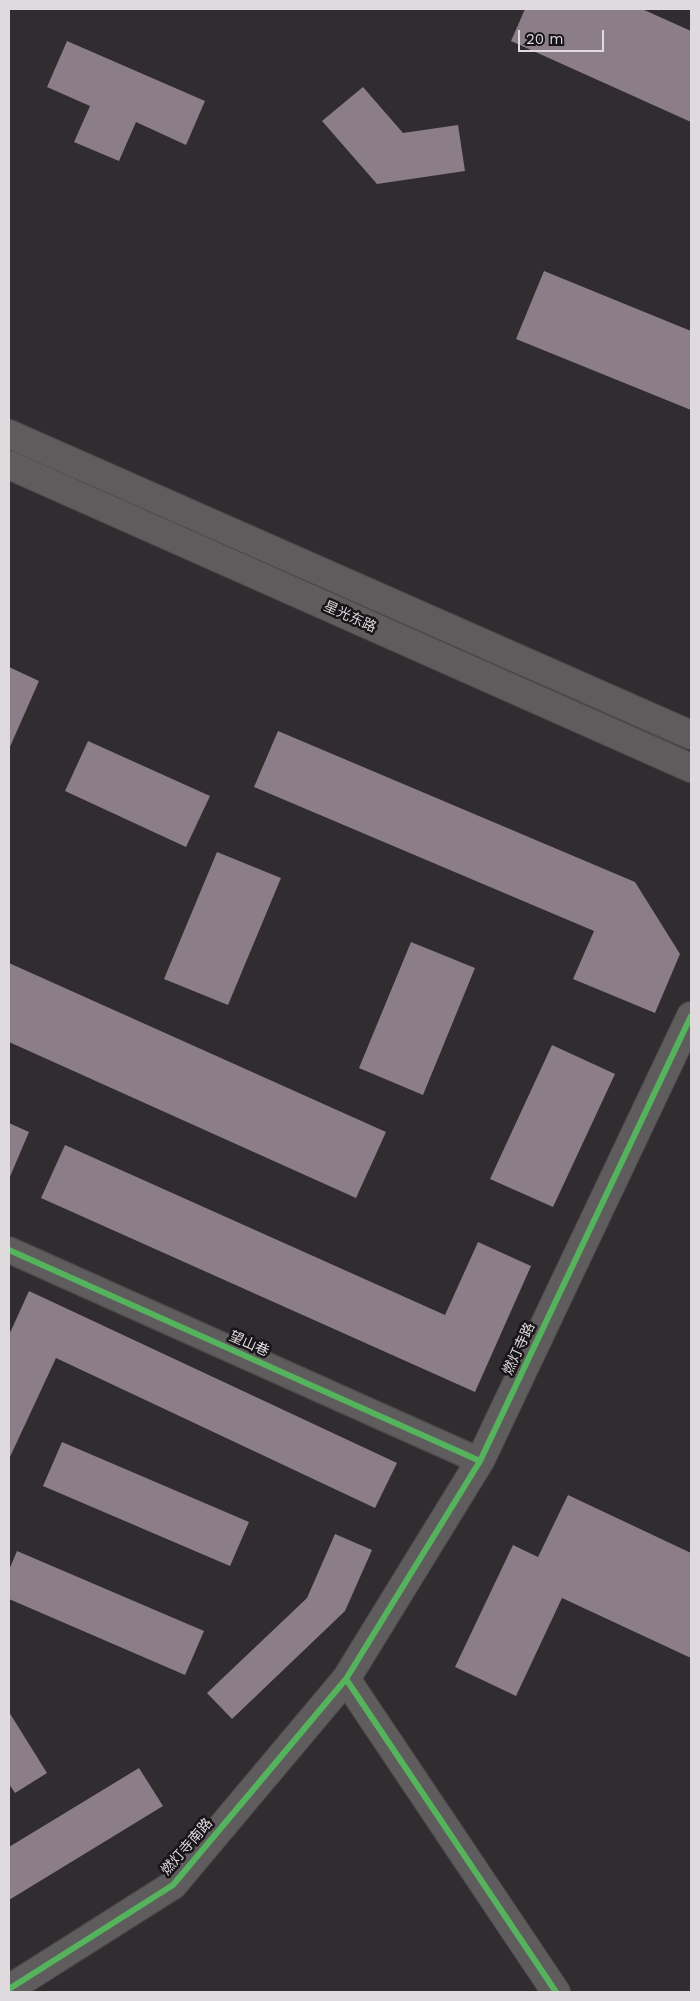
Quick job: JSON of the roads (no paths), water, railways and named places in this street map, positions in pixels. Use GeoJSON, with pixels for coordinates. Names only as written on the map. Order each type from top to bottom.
{"type":"FeatureCollection","features":[{"type":"Feature","properties":{"kind":"street"},"geometry":{"type":"LineString","coordinates":[[9,434],[691,735]]}},
{"type":"Feature","properties":{"kind":"street","name":"星光东路"},"geometry":{"type":"LineString","coordinates":[[9,466],[691,768]]}},
{"type":"Feature","properties":{"kind":"street","name":"燃灯寺路"},"geometry":{"type":"LineString","coordinates":[[346,1679],[480,1461],[691,1016]]}},
{"type":"Feature","properties":{"kind":"street","name":"望山巷"},"geometry":{"type":"LineString","coordinates":[[9,1250],[480,1461]]}},
{"type":"Feature","properties":{"kind":"street"},"geometry":{"type":"LineString","coordinates":[[346,1679],[556,1992]]}},
{"type":"Feature","properties":{"kind":"street","name":"燃灯寺南路"},"geometry":{"type":"LineString","coordinates":[[9,1989],[173,1885],[346,1679]]}}]}
